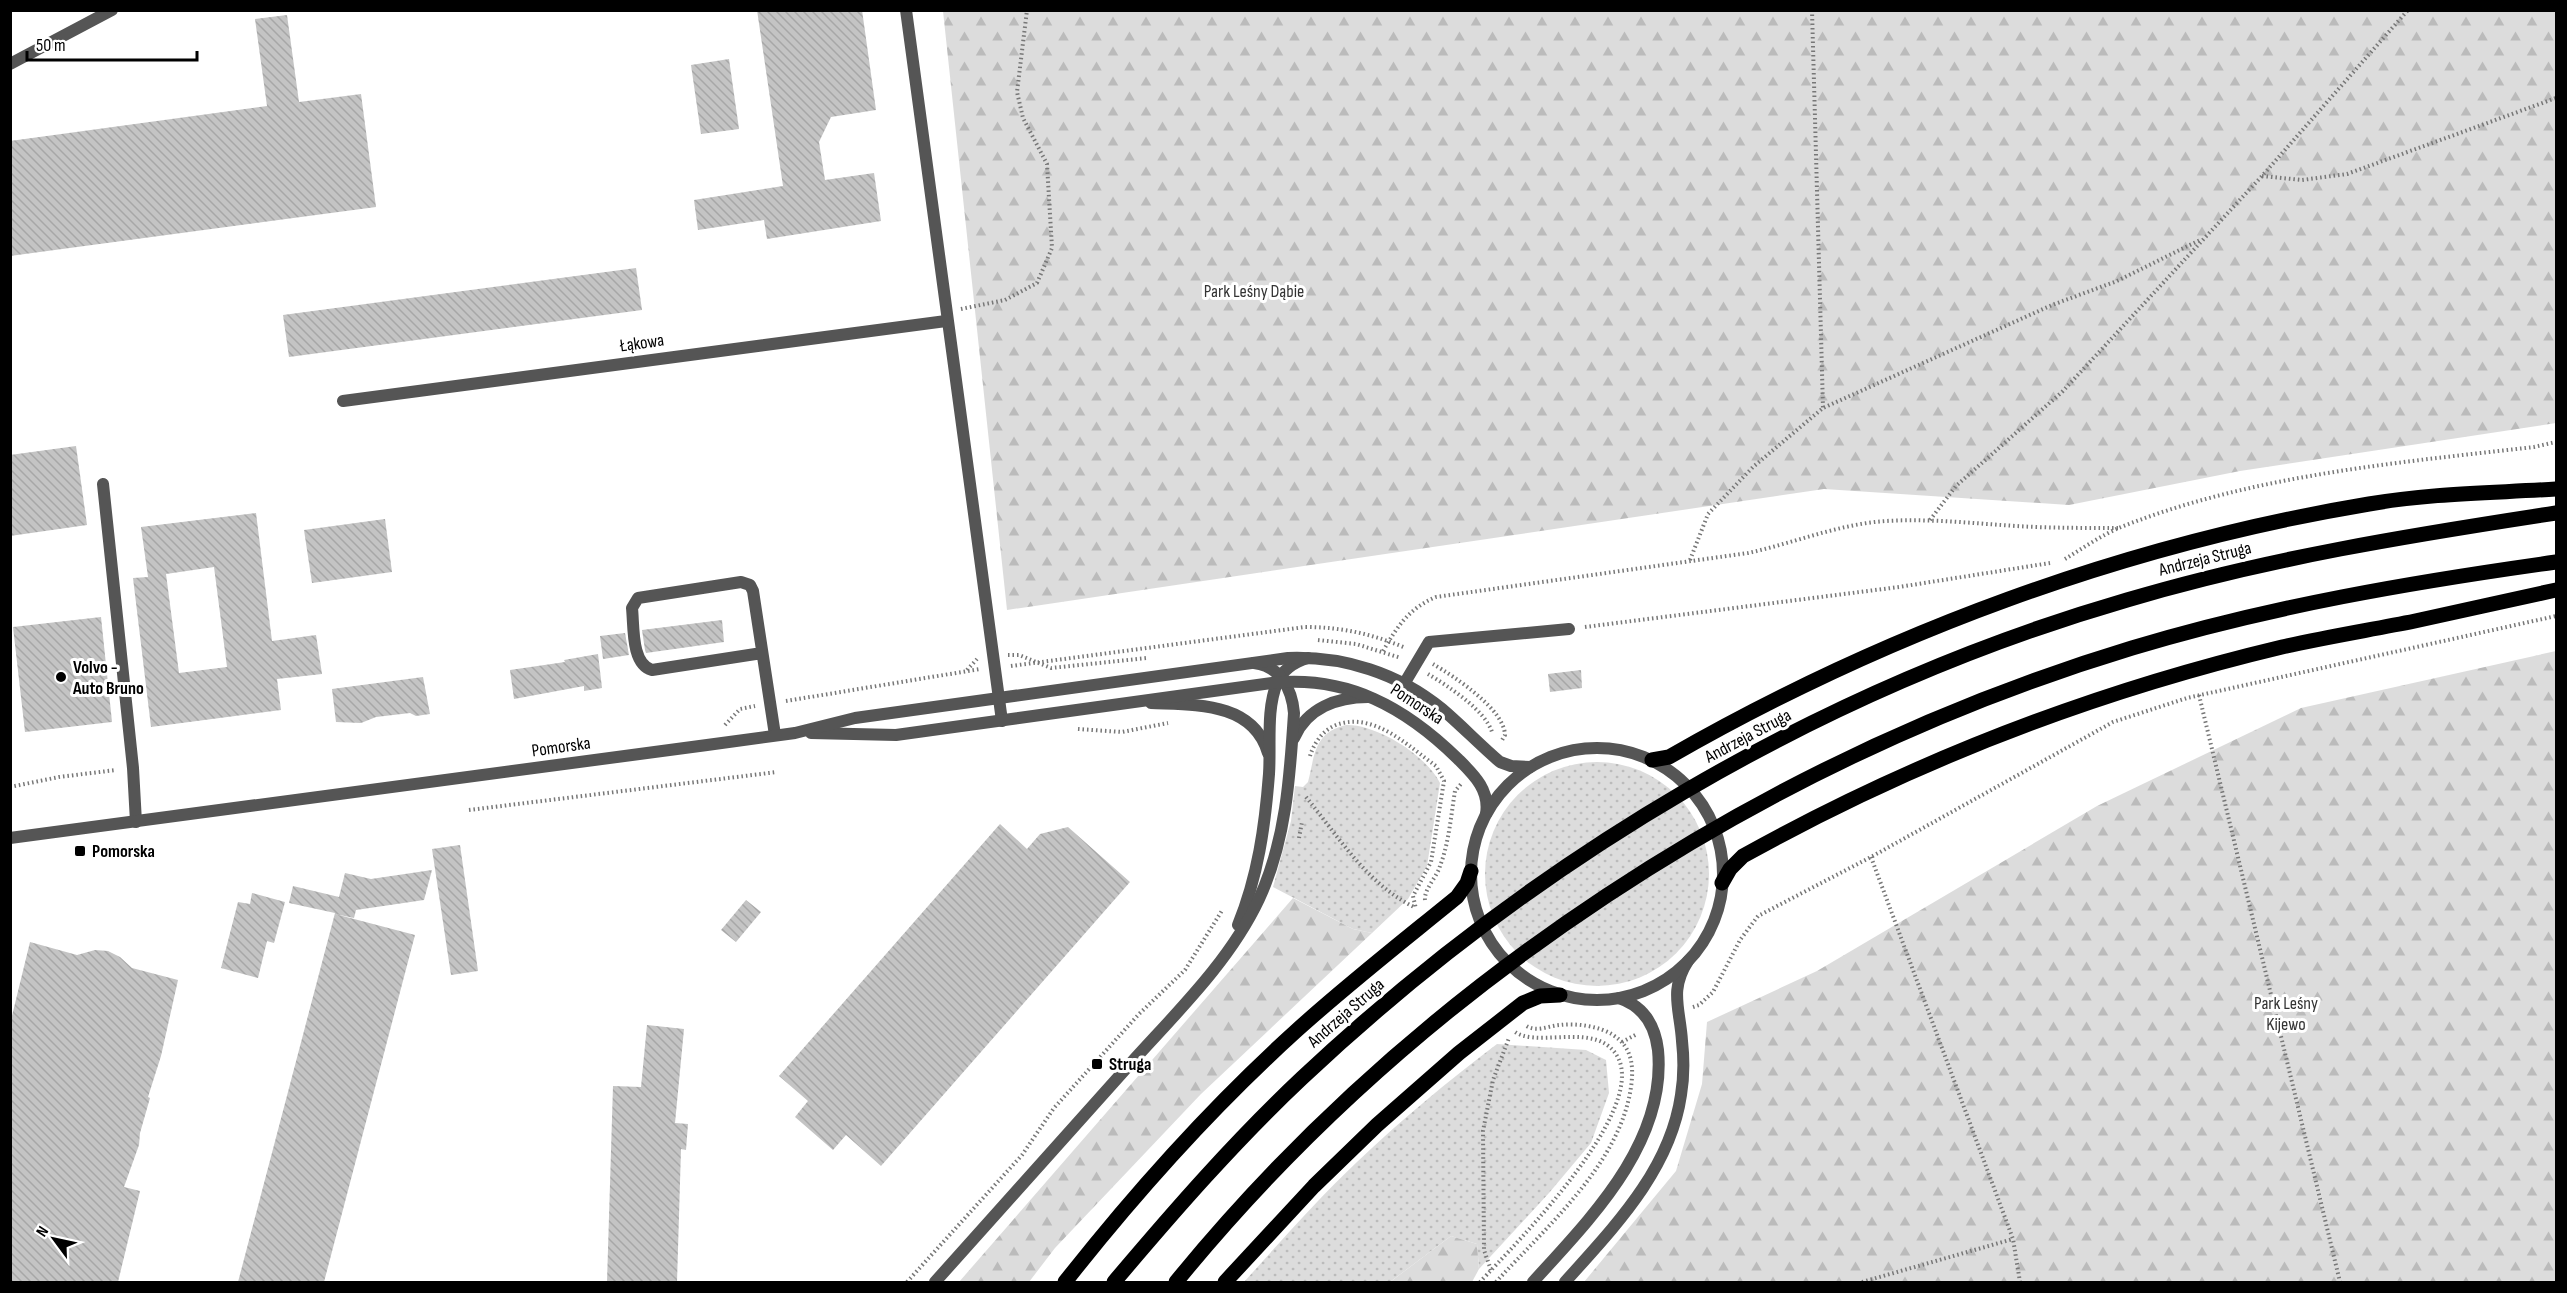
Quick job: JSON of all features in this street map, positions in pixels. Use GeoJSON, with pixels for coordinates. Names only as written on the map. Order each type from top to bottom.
{"type":"FeatureCollection","features":[{"type":"Feature","properties":{"kind":"main road"},"geometry":{"type":"LineString","coordinates":[[1652,760],[1669,757],[1768,702],[1948,621],[2109,566],[2224,533],[2370,503],[2425,497],[2556,489]]}},
{"type":"Feature","properties":{"kind":"main road","name":"Andrzeja Struga"},"geometry":{"type":"LineString","coordinates":[[1114,1282],[1199,1184],[1295,1085],[1380,1008],[1475,931],[1578,858],[1660,806],[1742,760],[1848,706],[1916,676],[2068,618],[2179,585],[2273,562],[2359,545],[2556,513]]}},
{"type":"Feature","properties":{"kind":"main road"},"geometry":{"type":"LineString","coordinates":[[1176,1282],[1260,1187],[1327,1120],[1375,1075],[1477,989],[1575,918],[1675,852],[1765,801],[1863,751],[1993,695],[2086,662],[2233,620],[2336,597],[2556,562]]}},
{"type":"Feature","properties":{"kind":"main road"},"geometry":{"type":"LineString","coordinates":[[1722,883],[1730,869],[1743,856],[1845,802],[1923,766],[2064,710],[2145,684],[2283,647],[2556,590]]}},
{"type":"Feature","properties":{"kind":"main road"},"geometry":{"type":"LineString","coordinates":[[1065,1282],[1160,1169],[1247,1078],[1348,985],[1462,892],[1471,871]]}},
{"type":"Feature","properties":{"kind":"main road"},"geometry":{"type":"LineString","coordinates":[[1225,1282],[1314,1186],[1377,1125],[1459,1053],[1513,1011],[1534,998],[1560,995]]}},
{"type":"Feature","properties":{"kind":"street"},"geometry":{"type":"LineString","coordinates":[[10,64],[112,10]]}},
{"type":"Feature","properties":{"kind":"street"},"geometry":{"type":"LineString","coordinates":[[906,10],[1002,721]]}},
{"type":"Feature","properties":{"kind":"street","name":"Łąkowa"},"geometry":{"type":"LineString","coordinates":[[343,401],[946,316]]}},
{"type":"Feature","properties":{"kind":"street"},"geometry":{"type":"LineString","coordinates":[[103,484],[133,768],[136,822]]}},
{"type":"Feature","properties":{"kind":"street"},"geometry":{"type":"LineString","coordinates":[[762,653],[652,670],[647,668],[637,656],[632,608],[634,602],[638,598],[741,582],[750,585],[753,591],[775,735]]}},
{"type":"Feature","properties":{"kind":"street"},"geometry":{"type":"LineString","coordinates":[[1404,684],[1429,642],[1569,629]]}},
{"type":"Feature","properties":{"kind":"street","name":"Pomorska"},"geometry":{"type":"LineString","coordinates":[[1281,680],[1291,665],[1309,657]]}},
{"type":"Feature","properties":{"kind":"street","name":"Pomorska"},"geometry":{"type":"LineString","coordinates":[[795,733],[855,718],[1309,657],[1349,662],[1404,684],[1441,708],[1500,762],[1511,766],[1530,767]]}},
{"type":"Feature","properties":{"kind":"street","name":"Pomorska"},"geometry":{"type":"LineString","coordinates":[[1253,663],[1267,666],[1281,680]]}},
{"type":"Feature","properties":{"kind":"street"},"geometry":{"type":"LineString","coordinates":[[935,1282],[1192,995],[1248,921],[1270,872],[1282,829],[1289,778],[1293,699],[1281,680]]}},
{"type":"Feature","properties":{"kind":"street"},"geometry":{"type":"LineString","coordinates":[[1224,955],[1245,907],[1257,870],[1264,825],[1273,704],[1281,680]]}},
{"type":"Feature","properties":{"kind":"street","name":"Pomorska"},"geometry":{"type":"LineString","coordinates":[[10,838],[775,735],[795,733],[887,735],[1002,721],[1281,680],[1332,686],[1371,697],[1417,722],[1472,772],[1486,794],[1486,814]]}},
{"type":"Feature","properties":{"kind":"street"},"geometry":{"type":"LineString","coordinates":[[1291,748],[1297,730],[1316,710],[1344,698],[1371,697]]}},
{"type":"Feature","properties":{"kind":"street","name":"Pomorska"},"geometry":{"type":"LineString","coordinates":[[1128,703],[1214,707],[1235,713],[1258,734],[1267,747],[1270,760]]}},
{"type":"Feature","properties":{"kind":"street"},"geometry":{"type":"LineString","coordinates":[[1565,1282],[1631,1206],[1666,1148],[1678,1111],[1683,1084],[1683,1051],[1677,983],[1713,922],[1722,883],[1719,844],[1704,807],[1684,783],[1652,760],[1614,749],[1590,748],[1559,753],[1530,767],[1500,793],[1486,814],[1475,842],[1471,889],[1476,912],[1494,947],[1521,976],[1560,995],[1587,1000],[1619,998],[1656,985],[1688,961]]}},
{"type":"Feature","properties":{"kind":"street"},"geometry":{"type":"LineString","coordinates":[[1533,1282],[1608,1195],[1635,1152],[1646,1128],[1656,1087],[1659,1059],[1652,1026],[1641,1010],[1619,998]]}},
{"type":"Feature","properties":{"kind":"path"},"geometry":{"type":"LineString","coordinates":[[946,316],[1005,300],[1037,283],[1052,248],[1047,164],[1023,118],[1017,92],[1027,10]]}},
{"type":"Feature","properties":{"kind":"path"},"geometry":{"type":"LineString","coordinates":[[1812,10],[1823,408]]}},
{"type":"Feature","properties":{"kind":"path"},"geometry":{"type":"LineString","coordinates":[[1930,520],[1956,486],[2063,391],[2262,176],[2408,10]]}},
{"type":"Feature","properties":{"kind":"path"},"geometry":{"type":"LineString","coordinates":[[2262,176],[2302,180],[2347,174],[2556,98]]}},
{"type":"Feature","properties":{"kind":"path"},"geometry":{"type":"LineString","coordinates":[[1689,561],[1708,514],[1753,467],[1823,408],[2052,305],[2117,281],[2204,239]]}},
{"type":"Feature","properties":{"kind":"path"},"geometry":{"type":"LineString","coordinates":[[1569,629],[1899,587],[2059,562],[2120,528],[2225,493],[2360,466],[2534,447],[2556,442]]}},
{"type":"Feature","properties":{"kind":"path"},"geometry":{"type":"LineString","coordinates":[[1383,651],[1409,612],[1436,597],[1689,561],[1790,544],[1846,528],[1884,522],[1930,520],[2036,527],[2120,528]]}},
{"type":"Feature","properties":{"kind":"path"},"geometry":{"type":"LineString","coordinates":[[1678,1013],[1699,1005],[1713,992],[1740,940],[1758,916],[1871,857],[2113,722],[2199,695],[2556,616]]}},
{"type":"Feature","properties":{"kind":"path"},"geometry":{"type":"LineString","coordinates":[[995,668],[1305,627],[1334,627],[1369,634],[1389,641],[1421,656],[1466,686],[1502,722],[1505,735],[1490,753]]}},
{"type":"Feature","properties":{"kind":"path"},"geometry":{"type":"LineString","coordinates":[[707,745],[740,709],[967,670]]}},
{"type":"Feature","properties":{"kind":"path"},"geometry":{"type":"LineString","coordinates":[[2199,695],[2340,1282]]}},
{"type":"Feature","properties":{"kind":"path"},"geometry":{"type":"LineString","coordinates":[[1077,729],[1122,732],[1178,721]]}},
{"type":"Feature","properties":{"kind":"path"},"geometry":{"type":"LineString","coordinates":[[10,787],[59,777],[133,768]]}},
{"type":"Feature","properties":{"kind":"path"},"geometry":{"type":"LineString","coordinates":[[470,810],[777,772]]}},
{"type":"Feature","properties":{"kind":"path"},"geometry":{"type":"LineString","coordinates":[[1435,915],[1426,905],[1424,897],[1442,864],[1455,791],[1472,772]]}},
{"type":"Feature","properties":{"kind":"path"},"geometry":{"type":"LineString","coordinates":[[1289,778],[1306,779],[1304,807]]}},
{"type":"Feature","properties":{"kind":"path"},"geometry":{"type":"LineString","coordinates":[[1306,797],[1372,877],[1392,895],[1414,907]]}},
{"type":"Feature","properties":{"kind":"path"},"geometry":{"type":"LineString","coordinates":[[1298,843],[1303,817]]}},
{"type":"Feature","properties":{"kind":"path"},"geometry":{"type":"LineString","coordinates":[[1871,857],[2013,1239],[2020,1282]]}},
{"type":"Feature","properties":{"kind":"path"},"geometry":{"type":"LineString","coordinates":[[907,1282],[1022,1155],[1054,1108],[1139,1014],[1185,970],[1216,924],[1228,901]]}},
{"type":"Feature","properties":{"kind":"path"},"geometry":{"type":"LineString","coordinates":[[1496,1282],[1590,1176],[1617,1134],[1629,1100],[1634,1070],[1622,1042],[1611,1034],[1596,1028],[1568,1025],[1530,1029],[1513,1011]]}},
{"type":"Feature","properties":{"kind":"path"},"geometry":{"type":"LineString","coordinates":[[1622,1042],[1652,1026]]}},
{"type":"Feature","properties":{"kind":"path"},"geometry":{"type":"LineString","coordinates":[[1491,1270],[1485,1258],[1483,1239],[1482,1131],[1493,1080],[1512,1029]]}},
{"type":"Feature","properties":{"kind":"path"},"geometry":{"type":"LineString","coordinates":[[1862,1282],[2013,1239]]}},
{"type":"Feature","properties":{"kind":"green space","name":"Park Leśny Dąbie"},"geometry":{"type":"Polygon","coordinates":[[[943,11],[2556,11],[2556,423],[2240,471],[2069,505],[1824,489],[1007,610],[943,11]]]}},
{"type":"Feature","properties":{"kind":"green space","name":"Park Leśny Kijewo"},"geometry":{"type":"Polygon","coordinates":[[[2556,651],[2556,1282],[1584,1282],[1676,1171],[1702,1084],[1707,1022],[1817,971],[2097,806],[2301,708],[2556,651]]]}},
{"type":"Feature","properties":{"kind":"green space"},"geometry":{"type":"Polygon","coordinates":[[[1346,725],[1372,730],[1400,744],[1424,762],[1440,783],[1427,866],[1408,899],[1372,933],[1353,929],[1273,887],[1291,821],[1295,786],[1303,787],[1308,782],[1314,755],[1321,740],[1335,729],[1346,725]]]}},
{"type":"Feature","properties":{"kind":"green space"},"geometry":{"type":"Polygon","coordinates":[[[1597,762],[1619,764],[1650,775],[1676,795],[1696,821],[1707,852],[1709,874],[1707,896],[1696,927],[1676,953],[1650,973],[1619,984],[1597,986],[1575,984],[1544,973],[1518,953],[1498,927],[1487,896],[1485,874],[1487,852],[1498,821],[1518,795],[1544,775],[1575,764],[1597,762]]]}},
{"type":"Feature","properties":{"kind":"green space"},"geometry":{"type":"Polygon","coordinates":[[[1293,898],[1353,929],[1372,933],[1201,1094],[1055,1248],[1029,1282],[959,1282],[1293,898]]]}},
{"type":"Feature","properties":{"kind":"green space"},"geometry":{"type":"Polygon","coordinates":[[[1497,1044],[1586,1050],[1606,1060],[1609,1093],[1591,1143],[1549,1193],[1479,1269],[1477,1244],[1451,1236],[1390,1282],[1244,1282],[1313,1206],[1357,1162],[1425,1101],[1497,1044]]]}},
{"type":"Feature","properties":{"kind":"green space"},"geometry":{"type":"Polygon","coordinates":[[[1451,1236],[1477,1244],[1479,1269],[1472,1282],[1390,1282],[1451,1236]]]}},
{"type":"Feature","properties":{"kind":"building"},"geometry":{"type":"Polygon","coordinates":[[[757,10],[862,10],[876,110],[831,117],[819,142],[825,180],[874,173],[881,221],[767,239],[764,220],[698,230],[694,200],[783,186],[757,10]]]}},
{"type":"Feature","properties":{"kind":"building"},"geometry":{"type":"Polygon","coordinates":[[[287,15],[299,102],[361,94],[376,207],[10,256],[10,141],[267,106],[255,19],[287,15]]]}},
{"type":"Feature","properties":{"kind":"building"},"geometry":{"type":"Polygon","coordinates":[[[729,59],[739,129],[701,134],[691,65],[729,59]]]}},
{"type":"Feature","properties":{"kind":"building"},"geometry":{"type":"Polygon","coordinates":[[[636,268],[642,310],[289,357],[283,315],[636,268]]]}},
{"type":"Feature","properties":{"kind":"building"},"geometry":{"type":"Polygon","coordinates":[[[76,446],[87,525],[10,536],[10,455],[76,446]]]}},
{"type":"Feature","properties":{"kind":"building"},"geometry":{"type":"Polygon","coordinates":[[[256,513],[272,641],[316,635],[322,674],[277,679],[281,710],[151,727],[133,578],[148,577],[141,527],[256,513]],[[214,567],[166,574],[179,673],[227,667],[214,567]]]}},
{"type":"Feature","properties":{"kind":"building"},"geometry":{"type":"Polygon","coordinates":[[[385,519],[392,572],[312,583],[304,530],[385,519]]]}},
{"type":"Feature","properties":{"kind":"building"},"geometry":{"type":"Polygon","coordinates":[[[101,617],[112,722],[25,732],[13,627],[101,617]]]}},
{"type":"Feature","properties":{"kind":"building"},"geometry":{"type":"Polygon","coordinates":[[[722,620],[724,642],[646,653],[642,630],[722,620]]]}},
{"type":"Feature","properties":{"kind":"building"},"geometry":{"type":"Polygon","coordinates":[[[625,633],[629,655],[603,659],[600,636],[625,633]]]}},
{"type":"Feature","properties":{"kind":"building"},"geometry":{"type":"Polygon","coordinates":[[[598,654],[602,688],[584,691],[584,686],[514,699],[510,670],[565,662],[564,660],[598,654]]]}},
{"type":"Feature","properties":{"kind":"building"},"geometry":{"type":"Polygon","coordinates":[[[1581,670],[1582,688],[1550,692],[1548,674],[1581,670]]]}},
{"type":"Feature","properties":{"kind":"building"},"geometry":{"type":"Polygon","coordinates":[[[423,677],[430,714],[416,716],[410,713],[376,717],[361,723],[336,722],[332,689],[423,677]]]}},
{"type":"Feature","properties":{"kind":"building"},"geometry":{"type":"Polygon","coordinates":[[[1000,824],[1027,849],[1040,834],[1068,827],[1130,882],[881,1166],[846,1135],[833,1150],[795,1117],[808,1101],[779,1076],[1000,824]]]}},
{"type":"Feature","properties":{"kind":"building"},"geometry":{"type":"Polygon","coordinates":[[[460,845],[478,971],[451,975],[432,849],[460,845]]]}},
{"type":"Feature","properties":{"kind":"building"},"geometry":{"type":"Polygon","coordinates":[[[432,870],[424,900],[356,910],[354,918],[335,914],[415,935],[324,1282],[238,1282],[335,913],[289,903],[293,886],[339,897],[345,873],[371,879],[432,870]]]}},
{"type":"Feature","properties":{"kind":"building"},"geometry":{"type":"Polygon","coordinates":[[[252,893],[285,902],[274,943],[267,941],[258,978],[221,968],[238,902],[250,904],[252,893]]]}},
{"type":"Feature","properties":{"kind":"building"},"geometry":{"type":"Polygon","coordinates":[[[746,900],[761,912],[736,942],[721,930],[746,900]]]}},
{"type":"Feature","properties":{"kind":"building"},"geometry":{"type":"Polygon","coordinates":[[[30,942],[77,955],[95,950],[108,951],[120,957],[132,968],[178,980],[161,1056],[148,1097],[150,1098],[139,1145],[124,1187],[140,1191],[118,1282],[10,1282],[10,1024],[30,942]]]}},
{"type":"Feature","properties":{"kind":"building"},"geometry":{"type":"Polygon","coordinates":[[[647,1025],[684,1029],[675,1123],[688,1124],[686,1150],[681,1149],[677,1282],[607,1282],[613,1086],[641,1087],[647,1025]]]}},
{"type":"Feature","properties":{"kind":"place","name":"Volvo - Auto Bruno"},"geometry":{"type":"Point","coordinates":[61,677]}},
{"type":"Feature","properties":{"kind":"place","name":"Pomorska"},"geometry":{"type":"Point","coordinates":[80,851]}},
{"type":"Feature","properties":{"kind":"place","name":"Struga"},"geometry":{"type":"Point","coordinates":[1097,1064]}}]}
